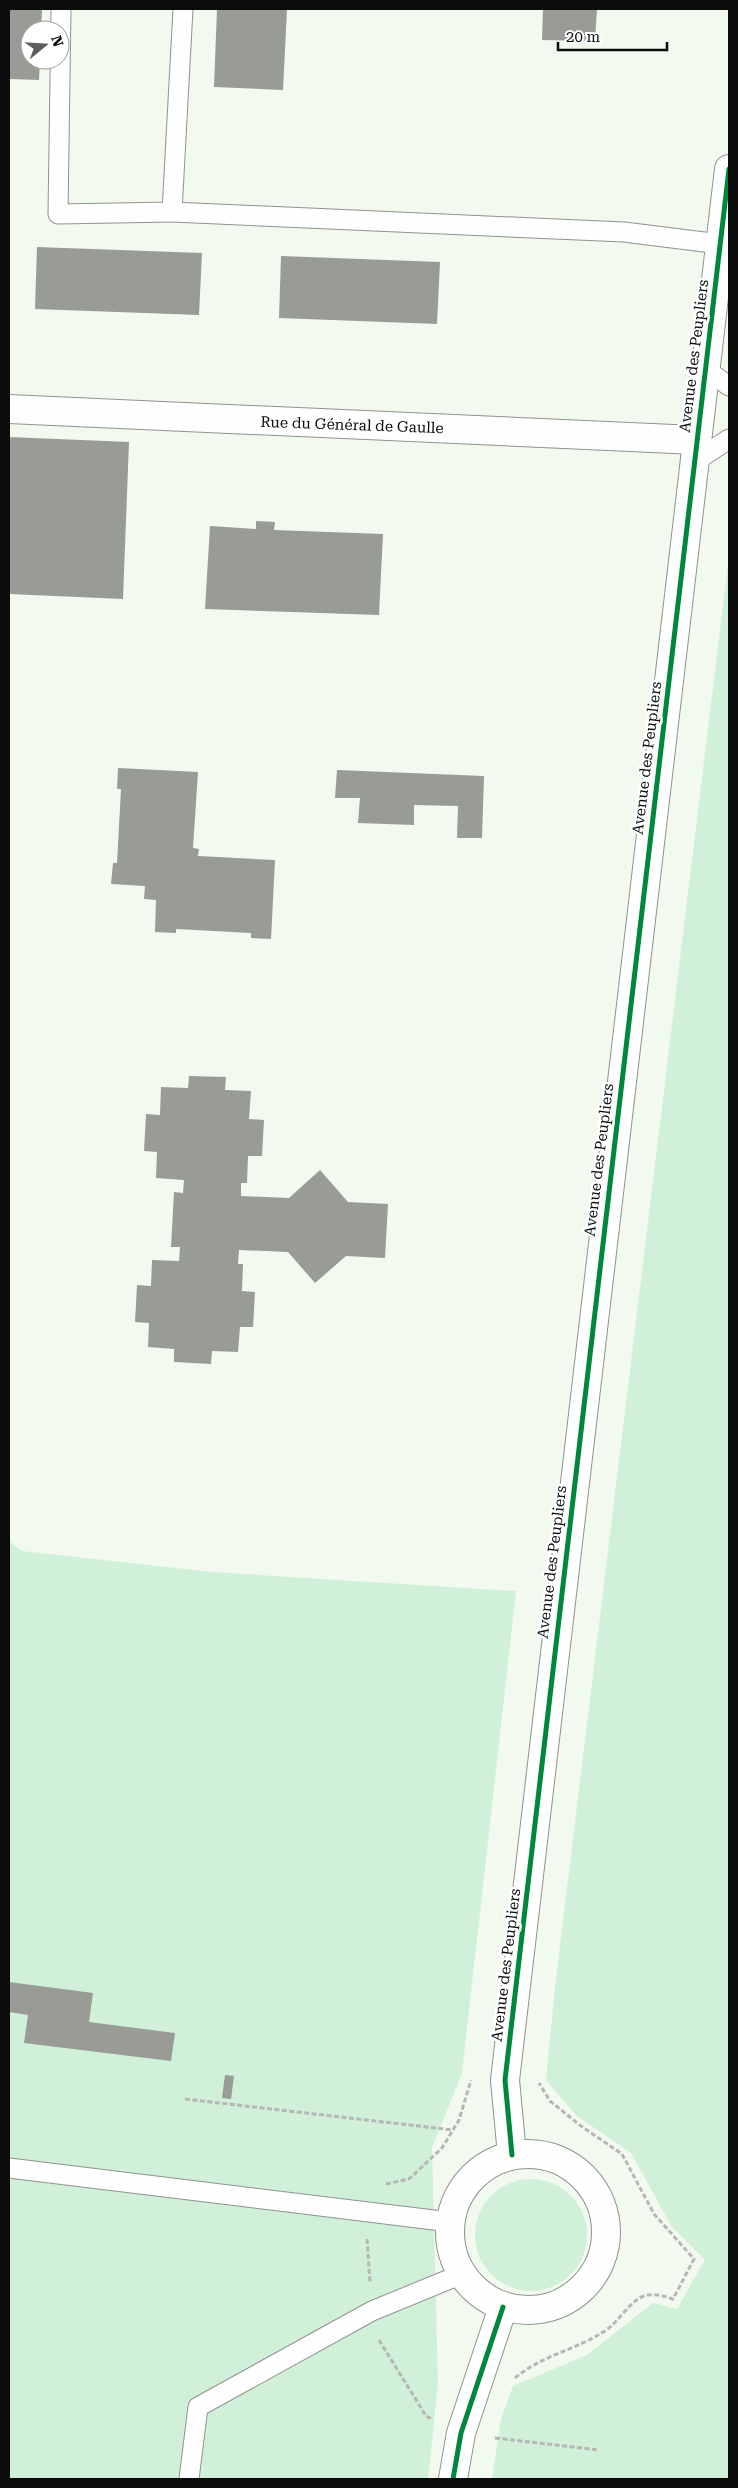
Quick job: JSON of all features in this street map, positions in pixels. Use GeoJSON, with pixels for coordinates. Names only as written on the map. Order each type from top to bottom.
{"type":"FeatureCollection","features":[{"type":"Feature","properties":{"kind":"street","name":"Avenue des Peupliers"},"geometry":{"type":"LineString","coordinates":[[512,2155],[505,2080],[729,168]]}},
{"type":"Feature","properties":{"kind":"street","name":"Rue du Général de Gaulle"},"geometry":{"type":"LineString","coordinates":[[9,409],[695,451]]}},
{"type":"Feature","properties":{"kind":"street"},"geometry":{"type":"LineString","coordinates":[[537,2154],[560,2161],[581,2175],[596,2194],[605,2217],[606,2242],[598,2268],[581,2290],[558,2305],[531,2311],[503,2307],[480,2294],[462,2274],[452,2249],[450,2222],[457,2199],[470,2178],[490,2163],[512,2155],[537,2154]]}},
{"type":"Feature","properties":{"kind":"street"},"geometry":{"type":"LineString","coordinates":[[453,2479],[461,2434],[503,2307]]}},
{"type":"Feature","properties":{"kind":"lane"},"geometry":{"type":"LineString","coordinates":[[61,9],[58,214],[172,212],[624,232],[720,244]]}},
{"type":"Feature","properties":{"kind":"lane"},"geometry":{"type":"LineString","coordinates":[[172,212],[183,9]]}},
{"type":"Feature","properties":{"kind":"lane"},"geometry":{"type":"LineString","coordinates":[[705,369],[729,386]]}},
{"type":"Feature","properties":{"kind":"lane"},"geometry":{"type":"LineString","coordinates":[[695,451],[729,439]]}},
{"type":"Feature","properties":{"kind":"lane"},"geometry":{"type":"LineString","coordinates":[[9,2168],[450,2222]]}},
{"type":"Feature","properties":{"kind":"lane"},"geometry":{"type":"LineString","coordinates":[[189,2479],[198,2407],[372,2311],[462,2274]]}},
{"type":"Feature","properties":{"kind":"path"},"geometry":{"type":"LineString","coordinates":[[461,2434],[426,2416],[376,2335],[366,2239],[375,2187],[409,2179],[442,2148],[459,2120],[471,2079],[539,2083],[550,2101],[581,2126],[622,2154],[654,2214],[694,2259],[673,2299],[662,2295],[645,2295],[632,2304],[608,2330],[580,2346],[550,2356],[528,2367],[510,2381]]}},
{"type":"Feature","properties":{"kind":"path"},"geometry":{"type":"LineString","coordinates":[[185,2099],[453,2130]]}},
{"type":"Feature","properties":{"kind":"path"},"geometry":{"type":"LineString","coordinates":[[493,2429],[492,2437],[599,2450]]}},
{"type":"Feature","properties":{"kind":"green space"},"geometry":{"type":"Polygon","coordinates":[[[729,556],[729,2479],[492,2479],[501,2419],[513,2386],[587,2355],[653,2303],[677,2309],[705,2260],[672,2227],[631,2153],[577,2116],[546,2080],[555,1987],[729,556]]]}},
{"type":"Feature","properties":{"kind":"green space"},"geometry":{"type":"Polygon","coordinates":[[[9,1541],[22,1551],[212,1572],[516,1591],[462,2073],[432,2148],[438,2384],[428,2479],[9,2479],[9,1541]]]}},
{"type":"Feature","properties":{"kind":"green space"},"geometry":{"type":"Polygon","coordinates":[[[531,2179],[553,2183],[571,2195],[583,2213],[587,2235],[583,2257],[571,2275],[553,2287],[531,2291],[509,2287],[491,2275],[479,2257],[475,2235],[479,2213],[491,2195],[509,2183],[531,2179]]]}},
{"type":"Feature","properties":{"kind":"building"},"geometry":{"type":"Polygon","coordinates":[[[9,9],[42,9],[41,20],[20,20],[20,70],[40,70],[39,80],[9,79],[9,9]]]}},
{"type":"Feature","properties":{"kind":"building"},"geometry":{"type":"Polygon","coordinates":[[[217,9],[287,9],[283,90],[214,87],[217,9]]]}},
{"type":"Feature","properties":{"kind":"building"},"geometry":{"type":"Polygon","coordinates":[[[543,9],[597,9],[595,41],[542,40],[543,9]]]}},
{"type":"Feature","properties":{"kind":"building"},"geometry":{"type":"Polygon","coordinates":[[[37,247],[202,253],[199,315],[35,309],[37,247]]]}},
{"type":"Feature","properties":{"kind":"building"},"geometry":{"type":"Polygon","coordinates":[[[281,256],[440,262],[437,324],[279,318],[281,256]]]}},
{"type":"Feature","properties":{"kind":"building"},"geometry":{"type":"Polygon","coordinates":[[[9,437],[129,442],[123,599],[9,594],[9,437]]]}},
{"type":"Feature","properties":{"kind":"building"},"geometry":{"type":"Polygon","coordinates":[[[256,521],[275,522],[274,530],[383,534],[379,615],[205,609],[210,526],[256,529],[256,521]]]}},
{"type":"Feature","properties":{"kind":"building"},"geometry":{"type":"Polygon","coordinates":[[[118,768],[198,772],[193,848],[199,849],[198,856],[275,860],[271,939],[251,938],[251,933],[176,929],[176,933],[155,932],[156,900],[144,899],[145,886],[111,884],[113,863],[117,863],[121,789],[117,789],[118,768]]]}},
{"type":"Feature","properties":{"kind":"building"},"geometry":{"type":"Polygon","coordinates":[[[337,770],[484,776],[482,838],[457,838],[458,806],[414,805],[414,825],[358,823],[360,798],[335,798],[337,770]]]}},
{"type":"Feature","properties":{"kind":"building"},"geometry":{"type":"Polygon","coordinates":[[[189,1076],[226,1077],[225,1090],[251,1091],[249,1119],[264,1120],[262,1156],[248,1156],[247,1183],[241,1183],[241,1196],[289,1198],[320,1170],[348,1202],[388,1204],[385,1258],[346,1256],[315,1283],[288,1252],[239,1250],[238,1264],[243,1264],[242,1291],[255,1292],[253,1327],[240,1327],[238,1352],[212,1351],[211,1364],[174,1362],[174,1349],[148,1347],[149,1323],[135,1322],[137,1285],[151,1286],[152,1260],[179,1261],[180,1247],[171,1247],[174,1192],[183,1193],[184,1180],[156,1178],[157,1152],[144,1151],[146,1114],[160,1115],[161,1087],[188,1088],[189,1076]]]}},
{"type":"Feature","properties":{"kind":"building"},"geometry":{"type":"Polygon","coordinates":[[[9,1982],[93,1993],[89,2022],[175,2033],[171,2061],[24,2043],[28,2015],[9,2012],[9,1982]]]}},
{"type":"Feature","properties":{"kind":"building"},"geometry":{"type":"Polygon","coordinates":[[[225,2075],[234,2076],[231,2099],[222,2098],[225,2075]]]}},
{"type":"Feature","properties":{"kind":"cycle path"},"geometry":{"type":"LineString","coordinates":[[512,2155],[505,2080],[729,169]]}},
{"type":"Feature","properties":{"kind":"cycle path"},"geometry":{"type":"LineString","coordinates":[[453,2479],[461,2433],[503,2307]]}}]}
